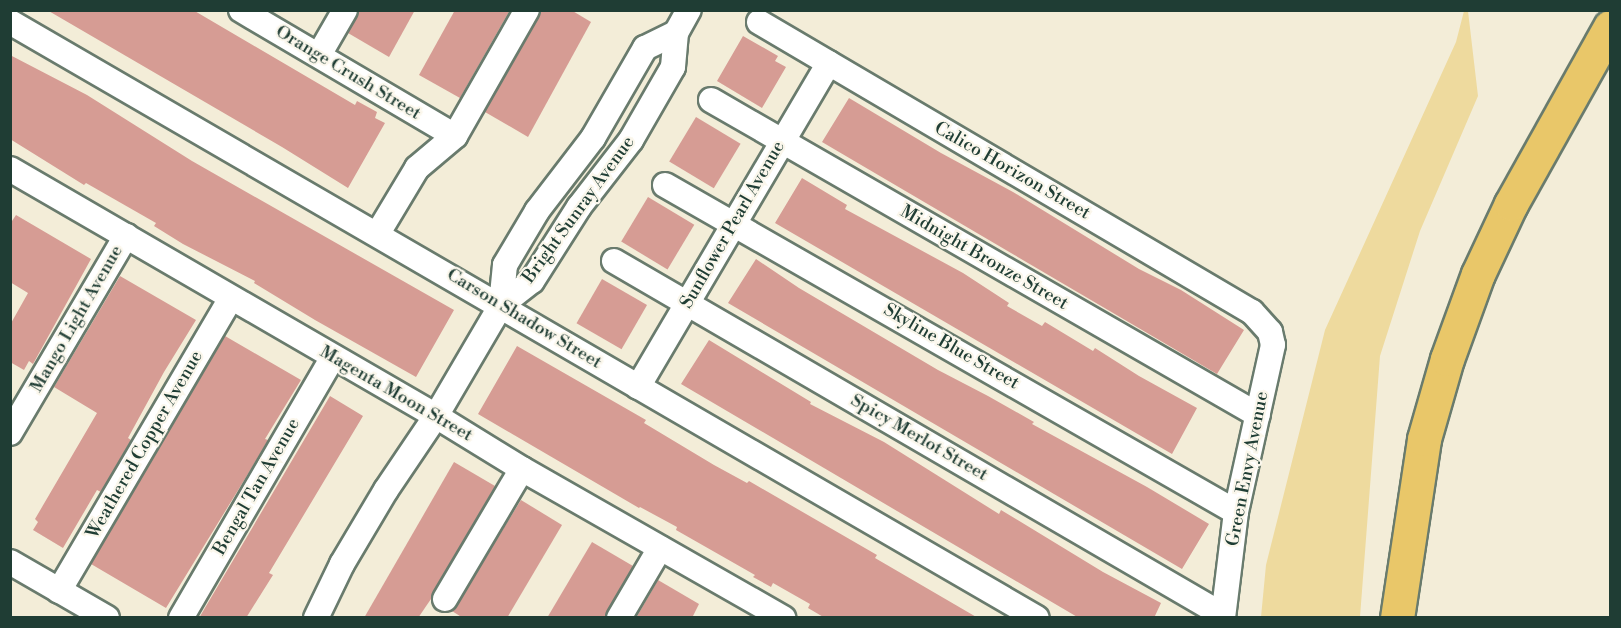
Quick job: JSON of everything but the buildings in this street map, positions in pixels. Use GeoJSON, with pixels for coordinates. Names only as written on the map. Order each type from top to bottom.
{"type":"FeatureCollection","features":[{"type":"Feature","properties":{"kind":"highway"},"geometry":{"type":"LineString","coordinates":[[1397,618],[1424,439],[1447,359],[1478,274],[1511,204],[1611,27]]}},
{"type":"Feature","properties":{"kind":"street","name":"Orange Crush Street"},"geometry":{"type":"LineString","coordinates":[[242,10],[455,136]]}},
{"type":"Feature","properties":{"kind":"street"},"geometry":{"type":"LineString","coordinates":[[319,55],[345,10]]}},
{"type":"Feature","properties":{"kind":"street"},"geometry":{"type":"LineString","coordinates":[[378,233],[417,168],[455,136],[527,10]]}},
{"type":"Feature","properties":{"kind":"street","name":"Bright Sunray Avenue"},"geometry":{"type":"LineString","coordinates":[[501,305],[532,281],[579,207],[631,140],[673,67],[676,33],[689,10]]}},
{"type":"Feature","properties":{"kind":"street","name":"Carson Shadow Street"},"geometry":{"type":"LineString","coordinates":[[10,22],[378,233],[638,387],[1037,618]]}},
{"type":"Feature","properties":{"kind":"street","name":"Calico Horizon Street"},"geometry":{"type":"LineString","coordinates":[[759,22],[1252,312],[1263,324]]}},
{"type":"Feature","properties":{"kind":"street","name":"Bright Sunray Avenue"},"geometry":{"type":"LineString","coordinates":[[501,305],[505,265],[537,211],[593,138],[645,48],[676,33]]}},
{"type":"Feature","properties":{"kind":"street","name":"Sunflower Pearl Avenue"},"geometry":{"type":"LineString","coordinates":[[638,387],[829,63]]}},
{"type":"Feature","properties":{"kind":"street","name":"Midnight Bronze Street"},"geometry":{"type":"LineString","coordinates":[[711,100],[1258,415]]}},
{"type":"Feature","properties":{"kind":"street","name":"Magenta Moon Street"},"geometry":{"type":"LineString","coordinates":[[14,179],[126,236],[436,416],[522,470],[783,618]]}},
{"type":"Feature","properties":{"kind":"street","name":"Skyline Blue Street"},"geometry":{"type":"LineString","coordinates":[[666,185],[735,222],[1236,512]]}},
{"type":"Feature","properties":{"kind":"street","name":"Mango Light Avenue"},"geometry":{"type":"LineString","coordinates":[[10,433],[126,236]]}},
{"type":"Feature","properties":{"kind":"street","name":"Spicy Merlot Street"},"geometry":{"type":"LineString","coordinates":[[614,261],[1223,616]]}},
{"type":"Feature","properties":{"kind":"street","name":"Weathered Copper Avenue"},"geometry":{"type":"LineString","coordinates":[[59,591],[230,298]]}},
{"type":"Feature","properties":{"kind":"street"},"geometry":{"type":"LineString","coordinates":[[316,618],[342,564],[386,490],[436,416],[501,305]]}},
{"type":"Feature","properties":{"kind":"street","name":"Green Envy Avenue"},"geometry":{"type":"LineString","coordinates":[[1223,616],[1236,512],[1272,345],[1270,332],[1263,324]]}},
{"type":"Feature","properties":{"kind":"street","name":"Bengal Tan Avenue"},"geometry":{"type":"LineString","coordinates":[[181,618],[333,357]]}},
{"type":"Feature","properties":{"kind":"street"},"geometry":{"type":"LineString","coordinates":[[445,599],[522,470]]}},
{"type":"Feature","properties":{"kind":"street"},"geometry":{"type":"LineString","coordinates":[[619,618],[660,548]]}},
{"type":"Feature","properties":{"kind":"street"},"geometry":{"type":"LineString","coordinates":[[10,562],[107,618]]}},
{"type":"Feature","properties":{"kind":"sand"},"geometry":{"type":"Polygon","coordinates":[[[1464,11],[1468,11],[1478,96],[1420,231],[1380,356],[1360,617],[1261,617],[1266,565],[1325,330],[1456,42],[1464,11]]]}}]}
